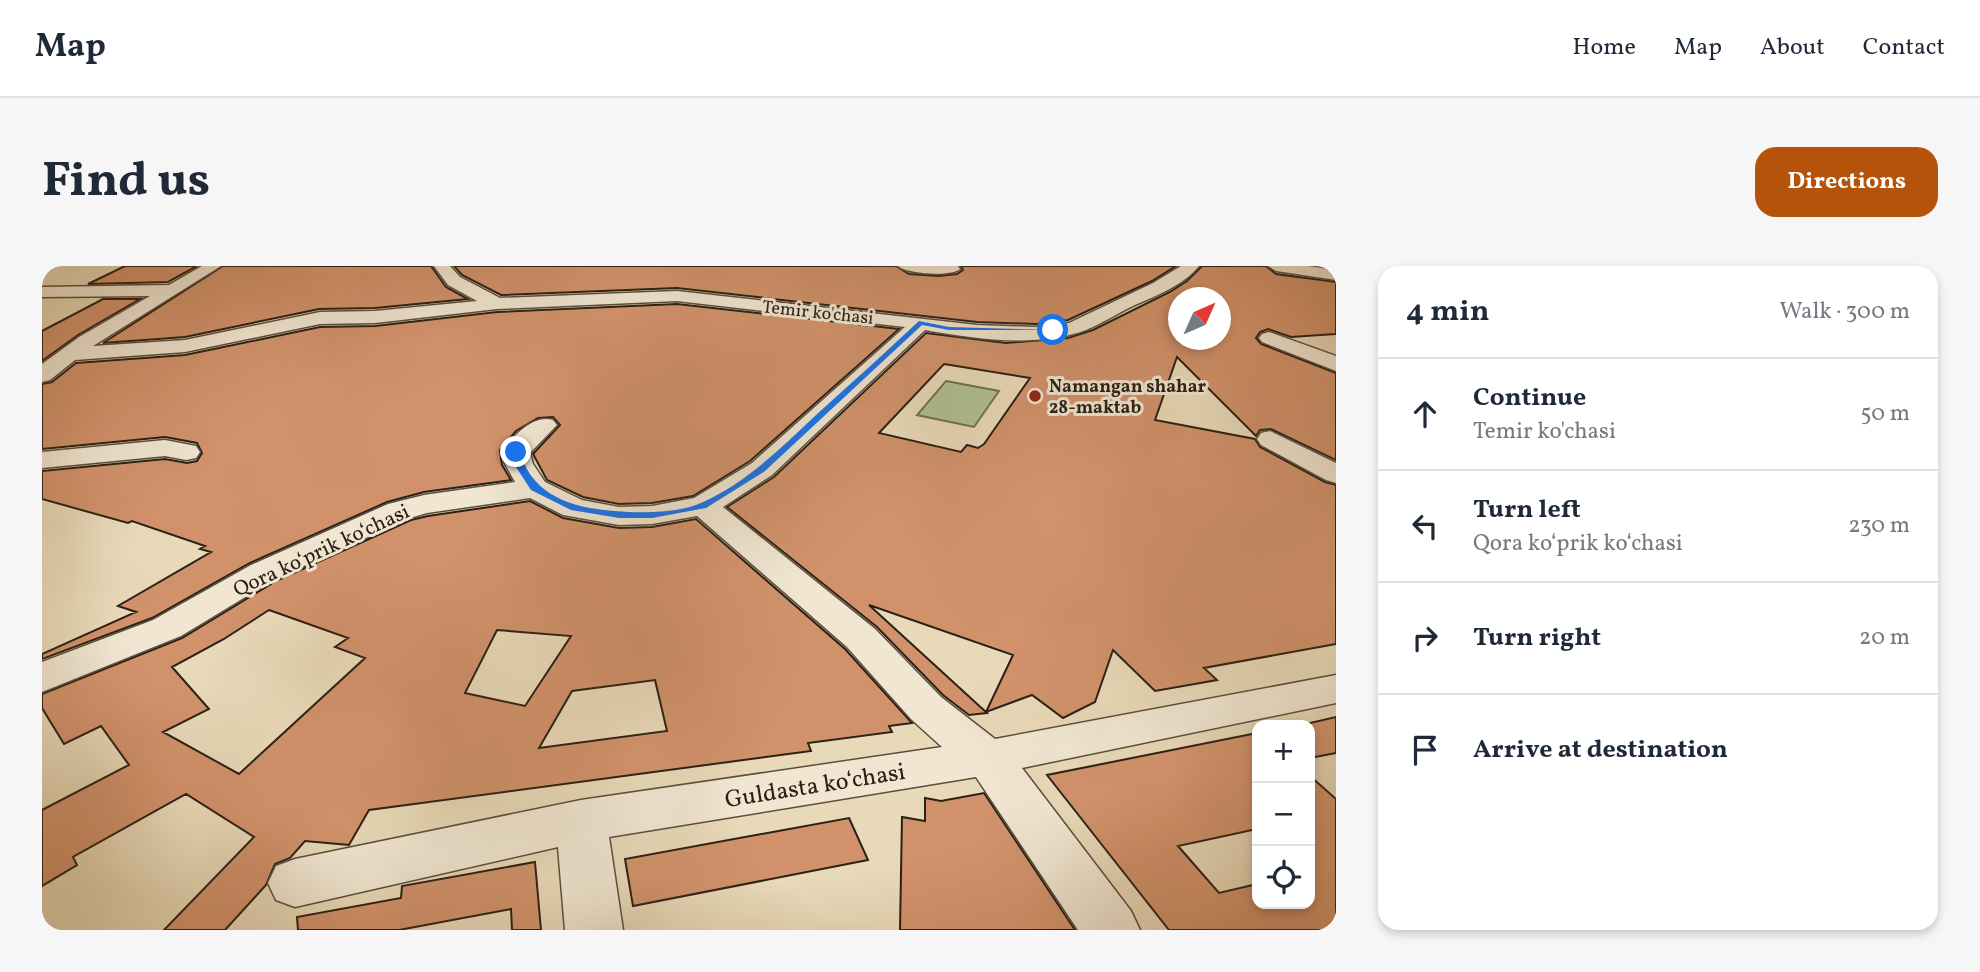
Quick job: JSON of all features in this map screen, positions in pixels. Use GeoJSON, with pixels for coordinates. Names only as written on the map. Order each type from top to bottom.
{"type":"FeatureCollection","features":[{"type":"Feature","properties":{"kind":"street"},"geometry":{"type":"LineString","coordinates":[[42,375],[61,347],[86,341],[213,266]]}},
{"type":"Feature","properties":{"kind":"street"},"geometry":{"type":"LineString","coordinates":[[442,266],[454,281],[497,304]]}},
{"type":"Feature","properties":{"kind":"street"},"geometry":{"type":"LineString","coordinates":[[906,266],[953,269]]}},
{"type":"Feature","properties":{"kind":"street","name":"Temir ko'chasi"},"geometry":{"type":"LineString","coordinates":[[61,347],[204,343],[320,318],[374,317],[632,290],[949,328],[993,331],[1072,328],[1158,290],[1191,266]]}},
{"type":"Feature","properties":{"kind":"street"},"geometry":{"type":"LineString","coordinates":[[1276,266],[1336,275]]}},
{"type":"Feature","properties":{"kind":"street"},"geometry":{"type":"LineString","coordinates":[[42,292],[170,290]]}},
{"type":"Feature","properties":{"kind":"street"},"geometry":{"type":"LineString","coordinates":[[544,425],[516,452],[519,464],[534,488],[574,508],[619,516],[652,515],[703,506],[762,469],[921,323]]}},
{"type":"Feature","properties":{"kind":"street"},"geometry":{"type":"LineString","coordinates":[[1269,338],[1336,364]]}},
{"type":"Feature","properties":{"kind":"street"},"geometry":{"type":"LineString","coordinates":[[1270,439],[1336,474]]}},
{"type":"Feature","properties":{"kind":"street"},"geometry":{"type":"LineString","coordinates":[[42,460],[165,448],[186,452]]}},
{"type":"Feature","properties":{"kind":"street","name":"Qora koʻprik koʻchasi"},"geometry":{"type":"LineString","coordinates":[[42,678],[167,628],[263,572],[398,511],[454,498],[534,488]]}},
{"type":"Feature","properties":{"kind":"street"},"geometry":{"type":"LineString","coordinates":[[703,506],[860,638],[926,708],[988,758],[1111,930]]}},
{"type":"Feature","properties":{"kind":"street","name":"Guldasta koʻchasi"},"geometry":{"type":"LineString","coordinates":[[295,883],[581,821],[988,758],[1336,689]]}},
{"type":"Feature","properties":{"kind":"street"},"geometry":{"type":"LineString","coordinates":[[581,821],[594,930]]}},
{"type":"Feature","properties":{"kind":"green space"},"geometry":{"type":"Polygon","coordinates":[[[946,381],[999,391],[974,427],[917,415],[946,381]]]}},
{"type":"Feature","properties":{"kind":"building"},"geometry":{"type":"Polygon","coordinates":[[[125,266],[197,266],[168,282],[88,284],[125,266]]]}},
{"type":"Feature","properties":{"kind":"building"},"geometry":{"type":"Polygon","coordinates":[[[223,266],[431,266],[446,287],[468,299],[375,308],[319,309],[185,337],[103,343],[223,266]]]}},
{"type":"Feature","properties":{"kind":"building"},"geometry":{"type":"Polygon","coordinates":[[[454,266],[896,266],[909,274],[939,276],[957,274],[963,270],[961,266],[1176,266],[1152,281],[1068,320],[1036,324],[977,322],[677,288],[501,295],[462,275],[454,266]]]}},
{"type":"Feature","properties":{"kind":"building"},"geometry":{"type":"Polygon","coordinates":[[[1202,266],[1266,266],[1276,274],[1336,282],[1336,334],[1291,337],[1268,329],[1260,332],[1256,338],[1261,344],[1336,373],[1336,460],[1271,429],[1260,430],[1256,436],[1177,357],[1155,420],[1255,439],[1260,447],[1325,482],[1336,485],[1336,644],[1204,668],[1217,680],[1155,691],[1113,650],[1095,702],[1063,718],[1032,695],[986,712],[1013,655],[869,605],[987,713],[969,715],[943,695],[877,627],[727,507],[774,477],[926,333],[1006,343],[1068,338],[1093,330],[1168,293],[1168,350],[1231,350],[1231,287],[1178,287],[1202,266]],[[944,364],[879,433],[961,452],[967,445],[978,448],[984,444],[1030,378],[944,364]]]}},
{"type":"Feature","properties":{"kind":"building"},"geometry":{"type":"Polygon","coordinates":[[[103,299],[140,299],[78,335],[42,361],[42,331],[103,299]]]}},
{"type":"Feature","properties":{"kind":"building"},"geometry":{"type":"Polygon","coordinates":[[[677,304],[899,329],[750,461],[693,496],[652,503],[619,504],[583,497],[547,480],[533,454],[560,425],[553,417],[538,418],[516,431],[500,450],[502,465],[511,480],[424,492],[387,502],[250,563],[152,618],[42,659],[42,654],[136,612],[118,606],[211,552],[200,549],[205,546],[132,521],[128,523],[42,499],[42,471],[165,459],[187,463],[197,461],[202,453],[197,443],[165,437],[42,449],[42,384],[52,382],[76,363],[185,355],[320,327],[375,326],[497,312],[677,304]]]}},
{"type":"Feature","properties":{"kind":"building"},"geometry":{"type":"Polygon","coordinates":[[[530,501],[563,518],[619,528],[652,527],[696,519],[845,649],[912,723],[889,726],[892,732],[808,743],[811,751],[369,810],[349,845],[305,841],[290,858],[275,864],[266,885],[225,930],[164,930],[254,837],[186,794],[73,857],[77,865],[42,886],[42,810],[129,765],[101,726],[64,744],[42,708],[42,694],[182,638],[276,581],[411,520],[530,501]],[[269,610],[224,639],[172,667],[209,709],[163,732],[239,774],[365,658],[335,647],[348,638],[269,610]],[[497,630],[465,693],[525,706],[571,636],[497,630]],[[655,680],[572,691],[539,748],[667,731],[655,680]]]}},
{"type":"Feature","properties":{"kind":"building"},"geometry":{"type":"Polygon","coordinates":[[[1336,717],[1336,753],[1315,757],[1315,722],[1336,717]]]}},
{"type":"Feature","properties":{"kind":"building"},"geometry":{"type":"Polygon","coordinates":[[[1252,734],[1252,830],[1178,846],[1219,893],[1252,885],[1252,909],[1315,909],[1315,780],[1336,799],[1336,930],[1169,930],[1047,775],[1252,734]]]}},
{"type":"Feature","properties":{"kind":"building"},"geometry":{"type":"Polygon","coordinates":[[[984,793],[1075,930],[900,930],[902,817],[925,821],[925,798],[941,801],[984,793]]]}},
{"type":"Feature","properties":{"kind":"building"},"geometry":{"type":"Polygon","coordinates":[[[849,818],[868,860],[633,906],[625,859],[849,818]]]}},
{"type":"Feature","properties":{"kind":"building"},"geometry":{"type":"Polygon","coordinates":[[[535,862],[541,930],[512,930],[511,909],[399,930],[298,930],[297,917],[401,898],[402,886],[535,862]]]}},
{"type":"Feature","properties":{"kind":"place","name":"Namangan shahar 28-maktab"},"geometry":{"type":"Point","coordinates":[1035,396]}},
{"type":"Feature","properties":{"kind":"route"},"geometry":{"type":"LineString","coordinates":[[516,452],[519,464],[534,488],[574,508],[619,516],[652,515],[703,506],[762,469],[921,323],[993,331],[1053,330]]}}]}
